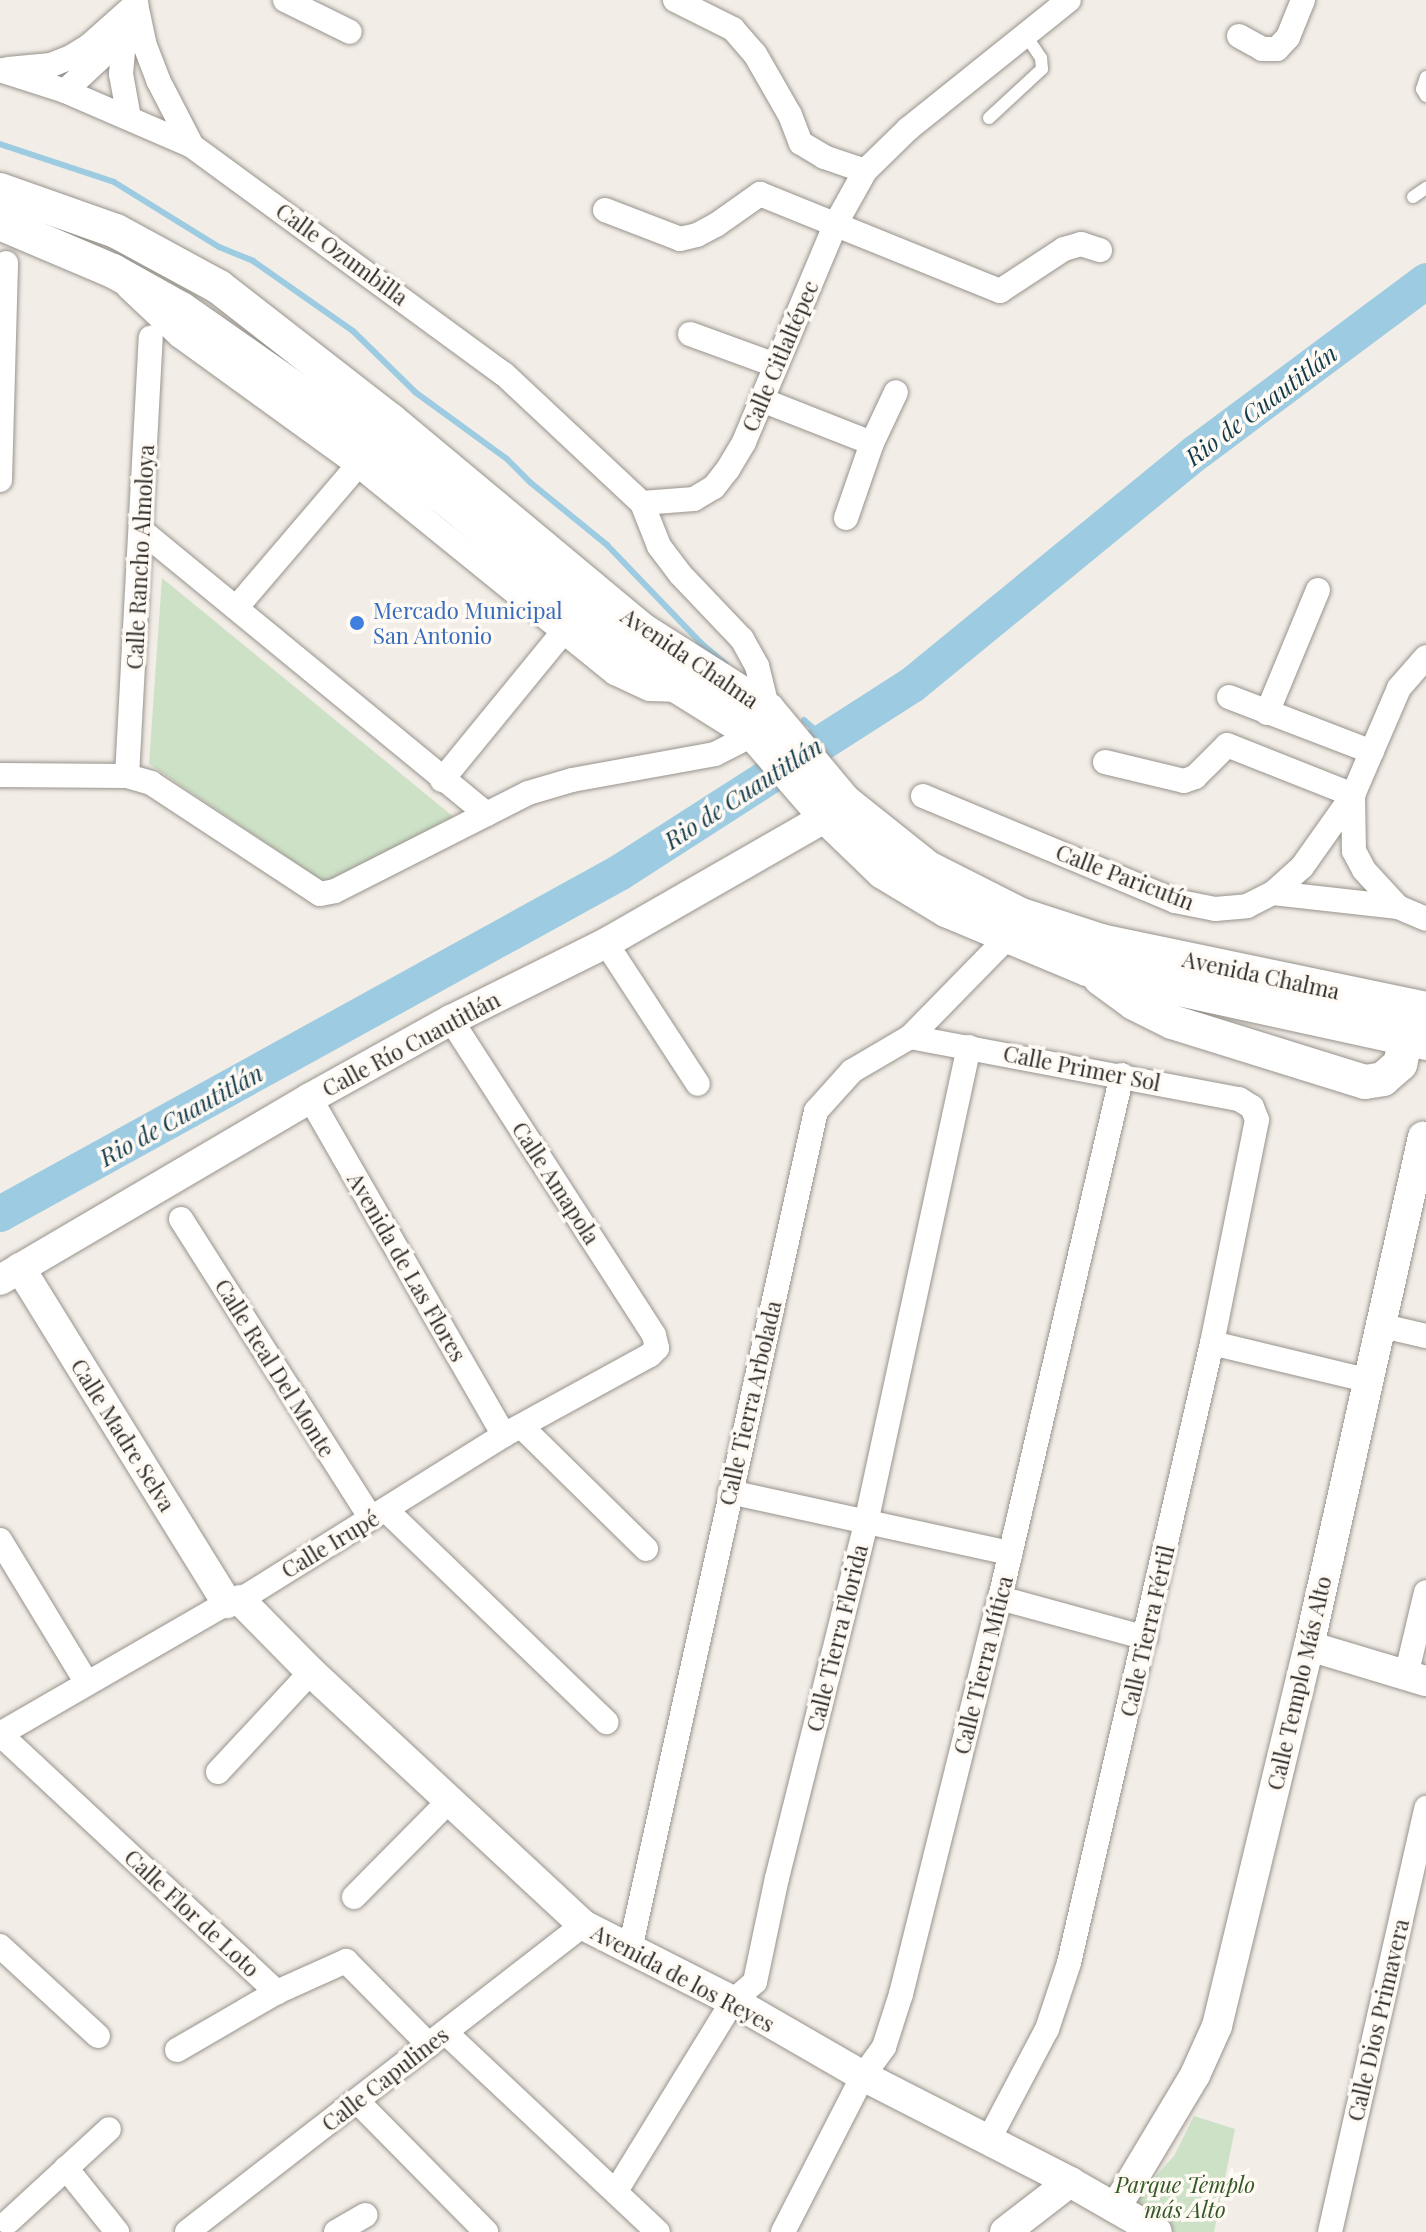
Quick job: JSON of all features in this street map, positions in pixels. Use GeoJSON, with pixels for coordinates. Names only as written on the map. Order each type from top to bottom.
{"type":"FeatureCollection","features":[{"type":"Feature","properties":{"kind":"main road","name":"Avenida Chalma"},"geometry":{"type":"LineString","coordinates":[[0,190],[116,231],[219,287],[390,420],[642,630],[779,738],[844,801],[928,868],[1021,915],[1101,941],[1418,1024]]}},
{"type":"Feature","properties":{"kind":"main road","name":"Avenida Chalma"},"geometry":{"type":"LineString","coordinates":[[0,223],[113,271],[181,309],[450,502],[653,671],[779,738],[826,817],[883,872],[946,910],[1087,969],[1418,1024]]}},
{"type":"Feature","properties":{"kind":"main road"},"geometry":{"type":"LineString","coordinates":[[1087,969],[1134,1003],[1172,1022],[1365,1082],[1383,1079],[1400,1064],[1418,1024]]}},
{"type":"Feature","properties":{"kind":"street"},"geometry":{"type":"LineString","coordinates":[[285,0],[350,32]]}},
{"type":"Feature","properties":{"kind":"street"},"geometry":{"type":"LineString","coordinates":[[675,0],[733,29],[755,54],[790,115],[801,143],[824,157],[865,171]]}},
{"type":"Feature","properties":{"kind":"street","name":"Calle Citlaltépec"},"geometry":{"type":"LineString","coordinates":[[642,503],[694,499],[714,487],[744,442],[835,225],[865,171],[908,129],[1069,0]]}},
{"type":"Feature","properties":{"kind":"street"},"geometry":{"type":"LineString","coordinates":[[1239,36],[1262,49],[1277,49],[1288,37],[1303,0]]}},
{"type":"Feature","properties":{"kind":"street"},"geometry":{"type":"LineString","coordinates":[[129,118],[121,74],[124,36],[136,2]]}},
{"type":"Feature","properties":{"kind":"street"},"geometry":{"type":"LineString","coordinates":[[0,70],[51,65],[71,57],[90,45],[136,2]]}},
{"type":"Feature","properties":{"kind":"street"},"geometry":{"type":"LineString","coordinates":[[136,2],[144,43],[158,80],[192,146]]}},
{"type":"Feature","properties":{"kind":"street"},"geometry":{"type":"LineString","coordinates":[[65,91],[124,36]]}},
{"type":"Feature","properties":{"kind":"street","name":"Calle Ozumbilla"},"geometry":{"type":"LineString","coordinates":[[0,70],[65,91],[192,146],[504,374],[642,503]]}},
{"type":"Feature","properties":{"kind":"street"},"geometry":{"type":"LineString","coordinates":[[605,210],[680,239],[697,235],[716,225],[760,194],[1000,291],[1064,249],[1081,244],[1100,250]]}},
{"type":"Feature","properties":{"kind":"street"},"geometry":{"type":"LineString","coordinates":[[0,480],[6,263]]}},
{"type":"Feature","properties":{"kind":"street"},"geometry":{"type":"LineString","coordinates":[[113,271],[149,310],[180,336],[358,465],[615,673],[636,685],[686,690]]}},
{"type":"Feature","properties":{"kind":"street"},"geometry":{"type":"LineString","coordinates":[[690,334],[775,365]]}},
{"type":"Feature","properties":{"kind":"street","name":"Calle Rancho Almoloya"},"geometry":{"type":"LineString","coordinates":[[127,776],[151,338]]}},
{"type":"Feature","properties":{"kind":"street"},"geometry":{"type":"LineString","coordinates":[[846,518],[872,443],[896,392]]}},
{"type":"Feature","properties":{"kind":"street"},"geometry":{"type":"LineString","coordinates":[[762,400],[872,443]]}},
{"type":"Feature","properties":{"kind":"street"},"geometry":{"type":"LineString","coordinates":[[236,608],[358,465]]}},
{"type":"Feature","properties":{"kind":"street"},"geometry":{"type":"LineString","coordinates":[[0,775],[127,776],[167,792],[320,894],[335,891],[528,793],[572,780],[715,754],[779,738],[757,666],[742,639],[680,574],[659,546],[642,503]]}},
{"type":"Feature","properties":{"kind":"street"},"geometry":{"type":"LineString","coordinates":[[142,531],[487,814]]}},
{"type":"Feature","properties":{"kind":"street"},"geometry":{"type":"LineString","coordinates":[[1267,713],[1318,590]]}},
{"type":"Feature","properties":{"kind":"street"},"geometry":{"type":"LineString","coordinates":[[442,780],[563,632]]}},
{"type":"Feature","properties":{"kind":"street"},"geometry":{"type":"LineString","coordinates":[[1273,893],[1302,867],[1353,795],[1399,688],[1426,657]]}},
{"type":"Feature","properties":{"kind":"street"},"geometry":{"type":"LineString","coordinates":[[1229,697],[1372,752]]}},
{"type":"Feature","properties":{"kind":"street"},"geometry":{"type":"LineString","coordinates":[[1105,762],[1184,781],[1195,777],[1227,745],[1353,795]]}},
{"type":"Feature","properties":{"kind":"street"},"geometry":{"type":"LineString","coordinates":[[1353,795],[1354,851],[1364,870],[1398,907]]}},
{"type":"Feature","properties":{"kind":"street","name":"Calle Paricutín"},"geometry":{"type":"LineString","coordinates":[[923,796],[1175,901],[1215,909],[1247,906],[1273,893],[1398,907],[1426,919]]}},
{"type":"Feature","properties":{"kind":"street","name":"Calle Río Cuautitlán"},"geometry":{"type":"LineString","coordinates":[[10,1274],[310,1098],[451,1020],[606,943],[826,817]]}},
{"type":"Feature","properties":{"kind":"street","name":"Calle Tierra Arbolada"},"geometry":{"type":"LineString","coordinates":[[630,1949],[816,1111],[852,1071],[910,1037],[1007,938]]}},
{"type":"Feature","properties":{"kind":"street"},"geometry":{"type":"LineString","coordinates":[[606,943],[698,1084]]}},
{"type":"Feature","properties":{"kind":"street","name":"Calle Amapola"},"geometry":{"type":"LineString","coordinates":[[451,1020],[654,1335],[657,1348]]}},
{"type":"Feature","properties":{"kind":"street","name":"Calle Primer Sol"},"geometry":{"type":"LineString","coordinates":[[910,1037],[1122,1075],[1239,1099],[1252,1107]]}},
{"type":"Feature","properties":{"kind":"street","name":"Calle Tierra Florida"},"geometry":{"type":"LineString","coordinates":[[616,2191],[733,2001],[755,1982],[777,1878],[866,1523],[969,1047]]}},
{"type":"Feature","properties":{"kind":"street","name":"Calle Tierra Mítica"},"geometry":{"type":"LineString","coordinates":[[783,2232],[863,2076],[884,2047],[901,1994],[1000,1598],[1122,1075]]}},
{"type":"Feature","properties":{"kind":"street","name":"Avenida de Las Flores"},"geometry":{"type":"LineString","coordinates":[[310,1098],[513,1431],[646,1549]]}},
{"type":"Feature","properties":{"kind":"street","name":"Calle Tierra Fértil"},"geometry":{"type":"LineString","coordinates":[[988,2141],[1047,2029],[1069,1963],[1212,1343],[1257,1120],[1252,1107]]}},
{"type":"Feature","properties":{"kind":"street","name":"Calle Templo Más Alto"},"geometry":{"type":"LineString","coordinates":[[1116,2207],[1195,2075],[1217,2026],[1309,1646],[1366,1380],[1383,1326],[1423,1137]]}},
{"type":"Feature","properties":{"kind":"street","name":"Calle Real Del Monte"},"geometry":{"type":"LineString","coordinates":[[181,1219],[378,1514],[606,1722]]}},
{"type":"Feature","properties":{"kind":"street","name":"Calle Madre Selva"},"geometry":{"type":"LineString","coordinates":[[10,1274],[234,1601]]}},
{"type":"Feature","properties":{"kind":"street"},"geometry":{"type":"LineString","coordinates":[[1383,1326],[1426,1336]]}},
{"type":"Feature","properties":{"kind":"street"},"geometry":{"type":"LineString","coordinates":[[1212,1343],[1366,1380]]}},
{"type":"Feature","properties":{"kind":"street","name":"Calle Irupé"},"geometry":{"type":"LineString","coordinates":[[0,1734],[234,1601],[513,1431],[650,1355],[657,1348]]}},
{"type":"Feature","properties":{"kind":"street"},"geometry":{"type":"LineString","coordinates":[[730,1492],[1010,1553]]}},
{"type":"Feature","properties":{"kind":"street"},"geometry":{"type":"LineString","coordinates":[[0,1540],[87,1683]]}},
{"type":"Feature","properties":{"kind":"street"},"geometry":{"type":"LineString","coordinates":[[1309,1646],[1416,1678],[1426,1592]]}},
{"type":"Feature","properties":{"kind":"street"},"geometry":{"type":"LineString","coordinates":[[1000,1598],[1146,1638]]}},
{"type":"Feature","properties":{"kind":"street","name":"Avenida de los Reyes"},"geometry":{"type":"LineString","coordinates":[[234,1601],[583,1925],[733,2001],[863,2076],[1070,2182],[1157,2232]]}},
{"type":"Feature","properties":{"kind":"street"},"geometry":{"type":"LineString","coordinates":[[218,1772],[311,1672]]}},
{"type":"Feature","properties":{"kind":"street","name":"Calle Flor de Loto"},"geometry":{"type":"LineString","coordinates":[[0,1734],[277,1992],[346,1961],[437,2038]]}},
{"type":"Feature","properties":{"kind":"street"},"geometry":{"type":"LineString","coordinates":[[354,1897],[450,1800]]}},
{"type":"Feature","properties":{"kind":"street","name":"Calle Dios Primavera"},"geometry":{"type":"LineString","coordinates":[[1330,2232],[1426,1808]]}},
{"type":"Feature","properties":{"kind":"street","name":"Calle Capulines"},"geometry":{"type":"LineString","coordinates":[[187,2232],[583,1925]]}},
{"type":"Feature","properties":{"kind":"street"},"geometry":{"type":"LineString","coordinates":[[0,1946],[98,2036]]}},
{"type":"Feature","properties":{"kind":"street"},"geometry":{"type":"LineString","coordinates":[[177,2050],[277,1992]]}},
{"type":"Feature","properties":{"kind":"street"},"geometry":{"type":"LineString","coordinates":[[437,2038],[616,2191],[658,2232]]}},
{"type":"Feature","properties":{"kind":"street"},"geometry":{"type":"LineString","coordinates":[[357,2101],[486,2232]]}},
{"type":"Feature","properties":{"kind":"street"},"geometry":{"type":"LineString","coordinates":[[8,2222],[109,2129]]}},
{"type":"Feature","properties":{"kind":"street"},"geometry":{"type":"LineString","coordinates":[[66,2168],[117,2232]]}},
{"type":"Feature","properties":{"kind":"street"},"geometry":{"type":"LineString","coordinates":[[1005,2232],[1070,2182]]}},
{"type":"Feature","properties":{"kind":"street"},"geometry":{"type":"LineString","coordinates":[[336,2232],[366,2215]]}},
{"type":"Feature","properties":{"kind":"lane"},"geometry":{"type":"LineString","coordinates":[[989,118],[1042,69],[1041,58],[1024,33]]}},
{"type":"Feature","properties":{"kind":"lane"},"geometry":{"type":"LineString","coordinates":[[1426,77],[1422,89],[1426,96]]}},
{"type":"Feature","properties":{"kind":"lane"},"geometry":{"type":"LineString","coordinates":[[1413,197],[1426,188]]}},
{"type":"Feature","properties":{"kind":"green space"},"geometry":{"type":"Polygon","coordinates":[[[162,578],[461,823],[327,884],[149,764],[162,578]]]}},
{"type":"Feature","properties":{"kind":"green space","name":"Parque Templo más Alto"},"geometry":{"type":"Polygon","coordinates":[[[1194,2116],[1235,2129],[1214,2232],[1173,2232],[1128,2207],[1174,2156],[1194,2116]]]}},
{"type":"Feature","properties":{"kind":"waterway"},"geometry":{"type":"LineString","coordinates":[[0,144],[114,182],[219,247],[253,261],[353,331],[415,392],[507,459],[531,483],[607,545],[702,644],[726,664]]}},
{"type":"Feature","properties":{"kind":"waterway","name":"Rio de Cuautitlán"},"geometry":{"type":"LineString","coordinates":[[0,1214],[619,873],[912,685],[1197,452],[1426,281]]}},
{"type":"Feature","properties":{"kind":"waterway"},"geometry":{"type":"LineString","coordinates":[[804,720],[826,740]]}},
{"type":"Feature","properties":{"kind":"place","name":"Mercado Municipal San Antonio"},"geometry":{"type":"Point","coordinates":[357,623]}}]}
